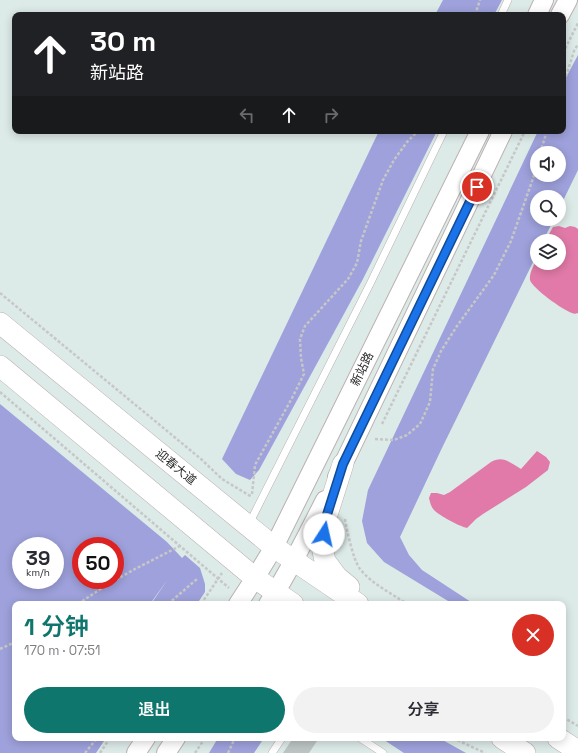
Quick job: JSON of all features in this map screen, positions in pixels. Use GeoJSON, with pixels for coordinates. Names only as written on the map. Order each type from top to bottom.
{"type":"FeatureCollection","features":[{"type":"Feature","properties":{"kind":"main road","name":"迎春大道"},"geometry":{"type":"LineString","coordinates":[[0,323],[274,547],[354,601]]}},
{"type":"Feature","properties":{"kind":"main road"},"geometry":{"type":"LineString","coordinates":[[0,366],[255,578],[272,598],[282,601]]}},
{"type":"Feature","properties":{"kind":"main road"},"geometry":{"type":"LineString","coordinates":[[343,464],[325,521],[322,546],[325,560],[337,577],[368,601]]}},
{"type":"Feature","properties":{"kind":"main road"},"geometry":{"type":"LineString","coordinates":[[507,741],[525,753]]}},
{"type":"Feature","properties":{"kind":"main road"},"geometry":{"type":"LineString","coordinates":[[563,741],[578,750]]}},
{"type":"Feature","properties":{"kind":"street"},"geometry":{"type":"LineString","coordinates":[[538,12],[544,0]]}},
{"type":"Feature","properties":{"kind":"street"},"geometry":{"type":"LineString","coordinates":[[562,12],[568,0]]}},
{"type":"Feature","properties":{"kind":"street","name":"新站路"},"geometry":{"type":"LineString","coordinates":[[240,601],[274,547],[479,134]]}},
{"type":"Feature","properties":{"kind":"street","name":"新站路"},"geometry":{"type":"LineString","coordinates":[[272,598],[294,561],[343,464],[502,134]]}},
{"type":"Feature","properties":{"kind":"street"},"geometry":{"type":"LineString","coordinates":[[136,753],[144,741]]}},
{"type":"Feature","properties":{"kind":"street"},"geometry":{"type":"LineString","coordinates":[[166,753],[174,741]]}},
{"type":"Feature","properties":{"kind":"lane"},"geometry":{"type":"LineString","coordinates":[[502,12],[508,0]]}},
{"type":"Feature","properties":{"kind":"lane"},"geometry":{"type":"LineString","coordinates":[[248,526],[370,284],[443,134]]}},
{"type":"Feature","properties":{"kind":"lane"},"geometry":{"type":"LineString","coordinates":[[272,753],[280,741]]}},
{"type":"Feature","properties":{"kind":"lane"},"geometry":{"type":"LineString","coordinates":[[365,741],[383,753]]}},
{"type":"Feature","properties":{"kind":"path"},"geometry":{"type":"LineString","coordinates":[[476,12],[480,0]]}},
{"type":"Feature","properties":{"kind":"path"},"geometry":{"type":"LineString","coordinates":[[566,48],[578,23]]}},
{"type":"Feature","properties":{"kind":"path"},"geometry":{"type":"LineString","coordinates":[[566,76],[574,51],[578,44]]}},
{"type":"Feature","properties":{"kind":"path"},"geometry":{"type":"LineString","coordinates":[[248,526],[255,465],[304,374],[301,358],[300,338],[305,326],[348,279],[357,263],[361,242],[383,180],[394,160],[415,134]]}},
{"type":"Feature","properties":{"kind":"path"},"geometry":{"type":"LineString","coordinates":[[382,425],[524,134]]}},
{"type":"Feature","properties":{"kind":"path"},"geometry":{"type":"LineString","coordinates":[[542,146],[546,134]]}},
{"type":"Feature","properties":{"kind":"path"},"geometry":{"type":"LineString","coordinates":[[375,439],[394,440],[407,435],[420,424],[430,402],[433,369],[441,351],[494,275],[511,240],[532,182]]}},
{"type":"Feature","properties":{"kind":"path"},"geometry":{"type":"LineString","coordinates":[[0,293],[201,459],[222,479],[260,502]]}},
{"type":"Feature","properties":{"kind":"path"},"geometry":{"type":"LineString","coordinates":[[0,392],[218,578],[240,601]]}},
{"type":"Feature","properties":{"kind":"path"},"geometry":{"type":"LineString","coordinates":[[345,519],[351,546],[359,568],[372,581]]}},
{"type":"Feature","properties":{"kind":"path"},"geometry":{"type":"LineString","coordinates":[[82,601],[135,569],[180,546]]}},
{"type":"Feature","properties":{"kind":"path"},"geometry":{"type":"LineString","coordinates":[[355,569],[402,601]]}},
{"type":"Feature","properties":{"kind":"path"},"geometry":{"type":"LineString","coordinates":[[203,601],[222,572]]}},
{"type":"Feature","properties":{"kind":"path"},"geometry":{"type":"LineString","coordinates":[[171,601],[197,579]]}},
{"type":"Feature","properties":{"kind":"path"},"geometry":{"type":"LineString","coordinates":[[0,649],[12,643]]}},
{"type":"Feature","properties":{"kind":"path"},"geometry":{"type":"LineString","coordinates":[[566,719],[578,726]]}},
{"type":"Feature","properties":{"kind":"path"},"geometry":{"type":"LineString","coordinates":[[86,753],[95,741]]}},
{"type":"Feature","properties":{"kind":"path"},"geometry":{"type":"LineString","coordinates":[[100,753],[108,741]]}},
{"type":"Feature","properties":{"kind":"path"},"geometry":{"type":"LineString","coordinates":[[195,753],[204,741]]}},
{"type":"Feature","properties":{"kind":"path"},"geometry":{"type":"LineString","coordinates":[[228,753],[234,741]]}},
{"type":"Feature","properties":{"kind":"path"},"geometry":{"type":"LineString","coordinates":[[459,741],[485,753]]}},
{"type":"Feature","properties":{"kind":"shaded area"},"geometry":{"type":"Polygon","coordinates":[[[443,0],[502,0],[496,12],[437,12],[443,0]]]}},
{"type":"Feature","properties":{"kind":"shaded area"},"geometry":{"type":"Polygon","coordinates":[[[578,55],[578,170],[566,195],[566,190],[530,190],[530,226],[550,226],[546,234],[530,234],[530,268],[400,537],[409,555],[422,570],[469,601],[448,601],[384,562],[367,543],[362,521],[368,490],[530,148],[530,182],[566,182],[566,146],[531,146],[537,134],[566,134],[566,77],[578,55]]]}},
{"type":"Feature","properties":{"kind":"shaded area"},"geometry":{"type":"Polygon","coordinates":[[[378,134],[436,134],[363,279],[259,470],[250,480],[236,474],[222,459],[378,134]]]}},
{"type":"Feature","properties":{"kind":"shaded area"},"geometry":{"type":"Polygon","coordinates":[[[559,226],[565,228],[570,226],[578,229],[578,313],[576,314],[573,314],[548,298],[532,284],[530,280],[532,270],[566,270],[566,234],[549,234],[553,227],[559,226]]]}},
{"type":"Feature","properties":{"kind":"shaded area"},"geometry":{"type":"Polygon","coordinates":[[[0,404],[167,542],[182,558],[185,555],[200,568],[205,584],[205,592],[199,601],[153,601],[168,579],[152,601],[12,601],[12,741],[104,741],[96,753],[0,753],[0,404]]]}},
{"type":"Feature","properties":{"kind":"shaded area"},"geometry":{"type":"Polygon","coordinates":[[[537,451],[546,457],[550,462],[548,470],[526,487],[476,519],[467,528],[445,518],[432,507],[429,498],[431,493],[444,495],[450,492],[495,460],[499,459],[506,461],[521,469],[537,451]]]}},
{"type":"Feature","properties":{"kind":"shaded area"},"geometry":{"type":"Polygon","coordinates":[[[216,741],[262,741],[254,753],[209,753],[216,741]]]}},
{"type":"Feature","properties":{"kind":"shaded area"},"geometry":{"type":"Polygon","coordinates":[[[386,741],[444,741],[466,753],[404,753],[386,741]]]}},
{"type":"Feature","properties":{"kind":"building"},"geometry":{"type":"Polygon","coordinates":[[[291,741],[317,741],[309,753],[283,753],[291,741]]]}},
{"type":"Feature","properties":{"kind":"route"},"geometry":{"type":"LineString","coordinates":[[324,534],[325,521],[343,464],[477,187]]}}]}
